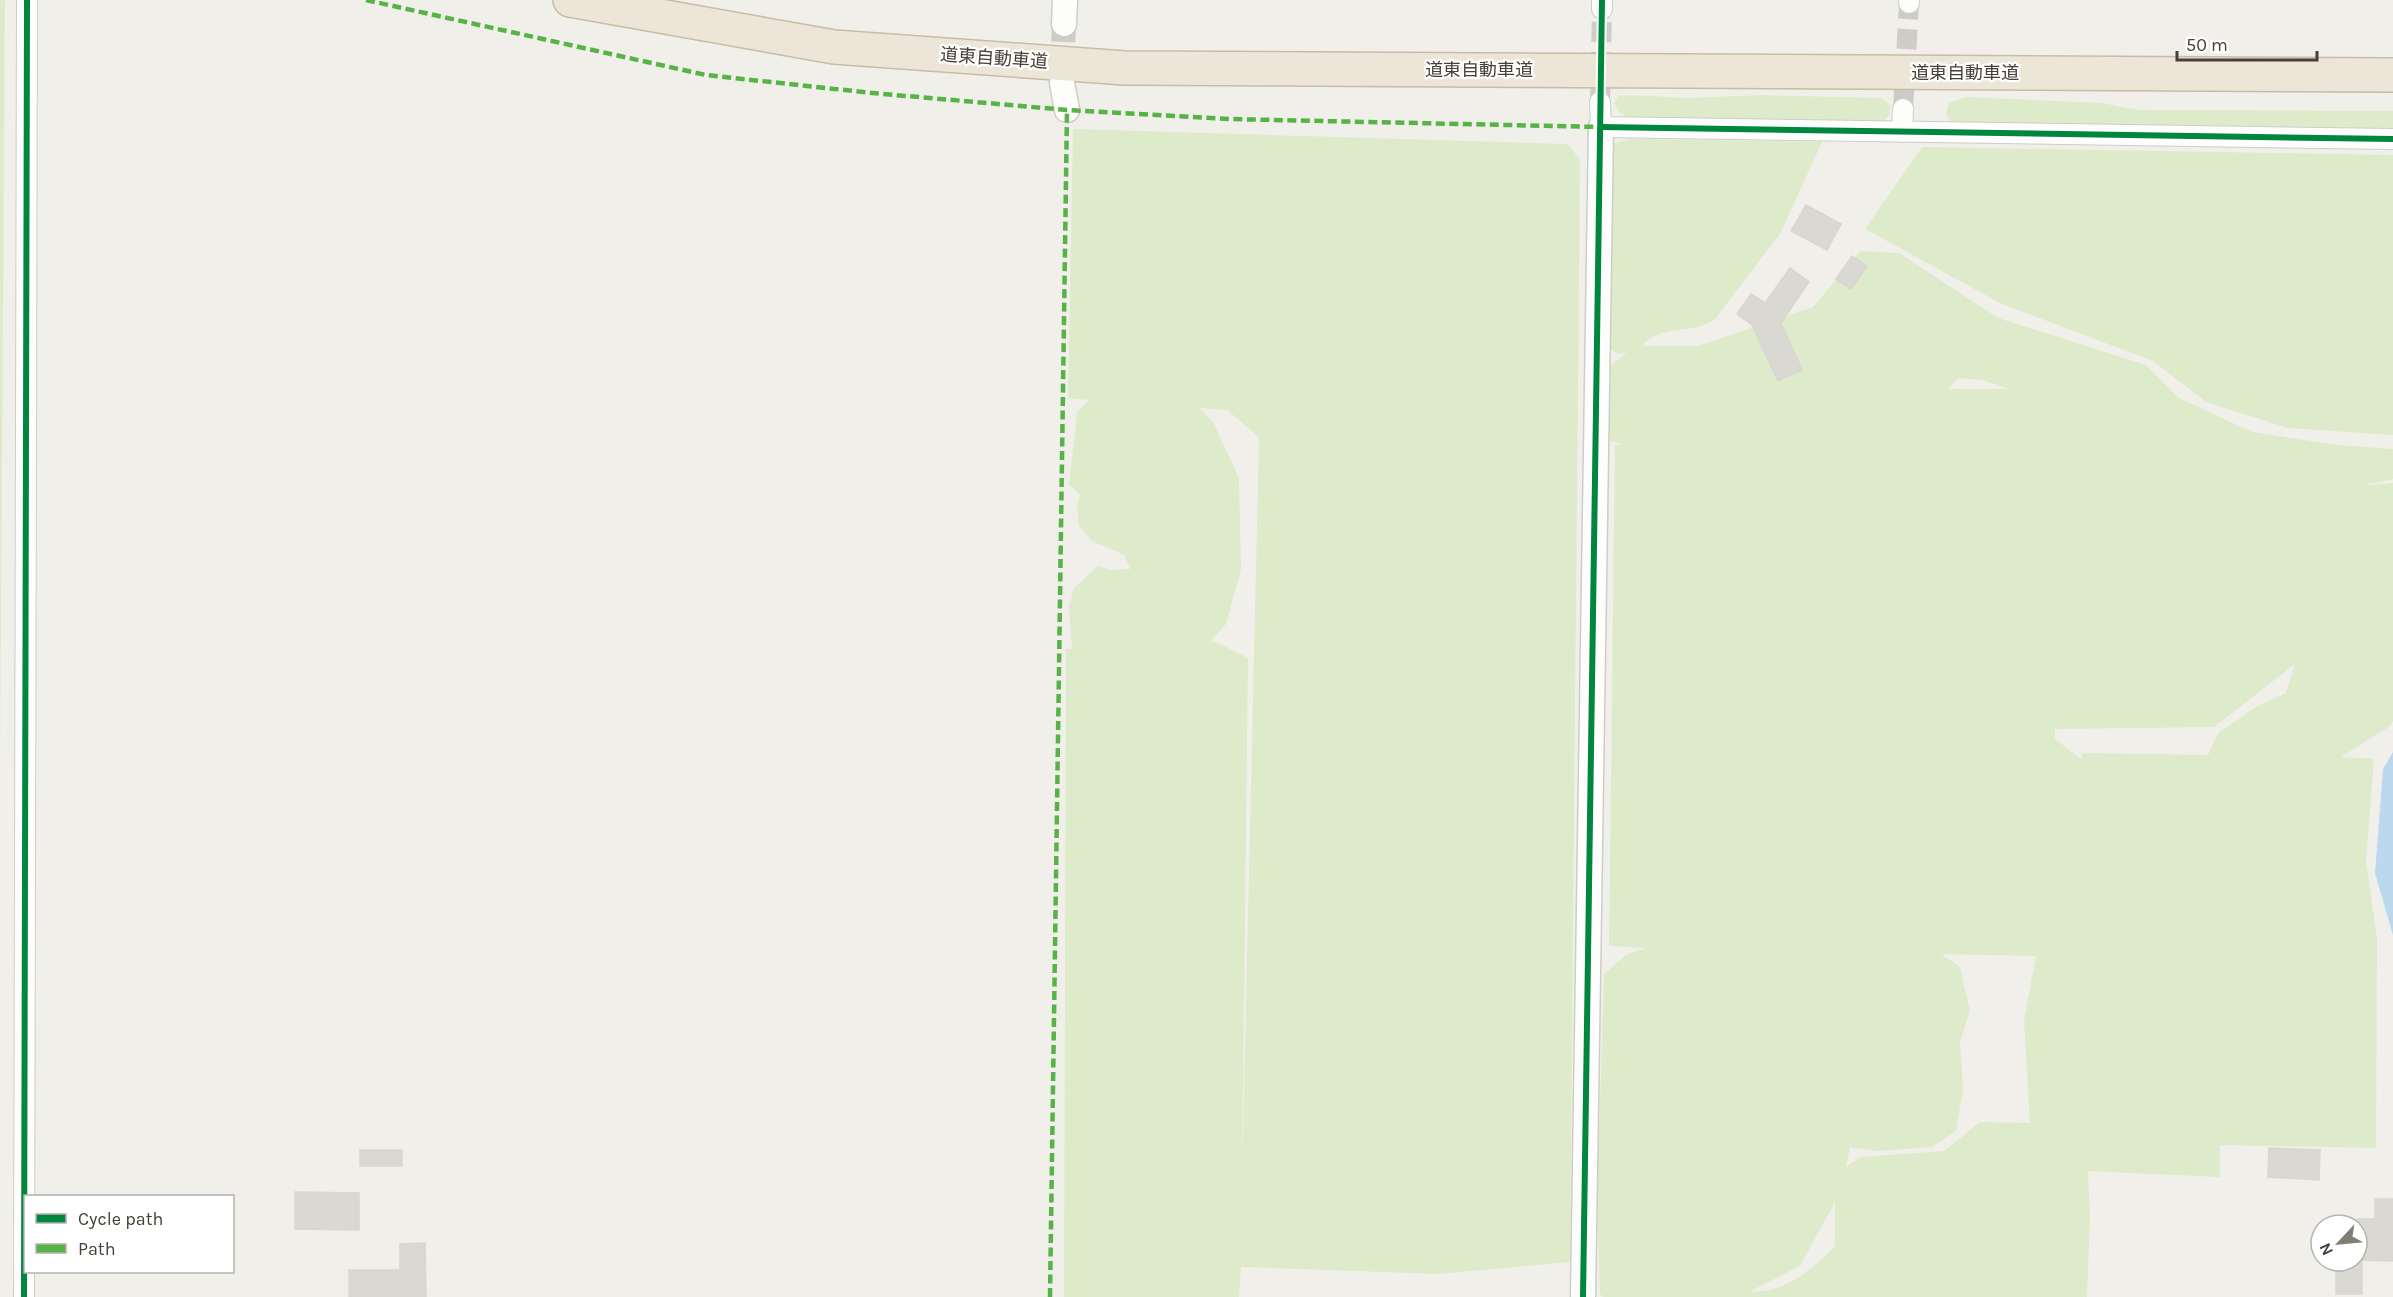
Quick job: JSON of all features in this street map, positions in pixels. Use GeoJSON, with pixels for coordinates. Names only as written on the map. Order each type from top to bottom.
{"type":"FeatureCollection","features":[{"type":"Feature","properties":{"kind":"highway","name":"道東自動車道"},"geometry":{"type":"LineString","coordinates":[[570,0],[834,47],[1125,68],[2393,75]]}},
{"type":"Feature","properties":{"kind":"street"},"geometry":{"type":"LineString","coordinates":[[24,1195],[27,0]]}},
{"type":"Feature","properties":{"kind":"street"},"geometry":{"type":"LineString","coordinates":[[1064,24],[1065,0]]}},
{"type":"Feature","properties":{"kind":"street"},"geometry":{"type":"LineString","coordinates":[[1062,83],[1067,110]]}},
{"type":"Feature","properties":{"kind":"street"},"geometry":{"type":"LineString","coordinates":[[1583,1297],[1600,102]]}},
{"type":"Feature","properties":{"kind":"street"},"geometry":{"type":"LineString","coordinates":[[1902,132],[1903,109]]}},
{"type":"Feature","properties":{"kind":"street"},"geometry":{"type":"LineString","coordinates":[[1601,127],[2393,139]]}},
{"type":"Feature","properties":{"kind":"street"},"geometry":{"type":"LineString","coordinates":[[24,1273],[24,1297]]}},
{"type":"Feature","properties":{"kind":"green space"},"geometry":{"type":"Polygon","coordinates":[[[0,0],[5,0],[0,771],[0,0]]]}},
{"type":"Feature","properties":{"kind":"green space"},"geometry":{"type":"Polygon","coordinates":[[[1763,95],[1882,98],[1890,105],[1890,114],[1883,121],[1628,118],[1619,112],[1614,103],[1619,96],[1688,98],[1763,95]]]}},
{"type":"Feature","properties":{"kind":"green space"},"geometry":{"type":"Polygon","coordinates":[[[1966,97],[2101,103],[2138,110],[2393,111],[2393,129],[1952,123],[1946,114],[1949,103],[1966,97]]]}},
{"type":"Feature","properties":{"kind":"green space"},"geometry":{"type":"Polygon","coordinates":[[[1073,129],[1567,144],[1580,159],[1570,1262],[1439,1274],[1241,1267],[1239,1297],[1064,1297],[1066,649],[1072,649],[1069,607],[1074,588],[1098,566],[1110,570],[1130,569],[1124,555],[1092,541],[1079,526],[1077,507],[1080,494],[1069,485],[1077,412],[1090,400],[1068,398],[1073,129]],[[1200,408],[1213,422],[1239,478],[1241,569],[1226,624],[1210,642],[1218,643],[1248,658],[1242,1180],[1259,437],[1227,410],[1200,408]]]}},
{"type":"Feature","properties":{"kind":"green space"},"geometry":{"type":"Polygon","coordinates":[[[1630,139],[1822,142],[1780,234],[1715,319],[1697,327],[1658,334],[1642,346],[1698,346],[1813,307],[1860,251],[1899,253],[1998,318],[2146,365],[2179,398],[2252,432],[2337,445],[2393,449],[2393,479],[2361,486],[2393,483],[2393,721],[2390,726],[2341,757],[2374,759],[2366,860],[2377,938],[2376,1148],[2220,1145],[2220,1177],[2088,1171],[2090,1218],[2087,1297],[1603,1297],[1600,1294],[1597,1203],[1604,974],[1626,955],[1646,948],[1609,946],[1615,445],[1623,444],[1607,440],[1610,366],[1627,353],[1618,354],[1603,344],[1607,156],[1614,143],[1630,139]],[[1958,378],[1948,389],[2010,389],[1982,380],[1958,378]],[[2295,664],[2214,727],[2055,729],[2055,739],[2081,759],[2083,753],[2208,755],[2218,733],[2256,707],[2286,693],[2295,664]],[[1941,954],[1960,967],[1970,1011],[1960,1042],[1963,1088],[1956,1131],[1932,1147],[1878,1151],[1850,1147],[1846,1167],[1861,1157],[1944,1151],[1980,1122],[2030,1123],[2024,1021],[2036,956],[1941,954]],[[1835,1202],[1800,1266],[1749,1292],[1774,1289],[1796,1279],[1835,1246],[1835,1202]]]}},
{"type":"Feature","properties":{"kind":"green space"},"geometry":{"type":"Polygon","coordinates":[[[1922,147],[2393,155],[2393,435],[2288,428],[2206,402],[2153,361],[2002,304],[1865,229],[1922,147]]]}},
{"type":"Feature","properties":{"kind":"water"},"geometry":{"type":"Polygon","coordinates":[[[2393,752],[2393,935],[2375,873],[2383,769],[2393,752]]]}},
{"type":"Feature","properties":{"kind":"building"},"geometry":{"type":"Polygon","coordinates":[[[1806,205],[1841,224],[1827,250],[1791,231],[1806,205]]]}},
{"type":"Feature","properties":{"kind":"building"},"geometry":{"type":"Polygon","coordinates":[[[1852,256],[1867,266],[1851,289],[1836,279],[1852,256]]]}},
{"type":"Feature","properties":{"kind":"building"},"geometry":{"type":"Polygon","coordinates":[[[1790,268],[1809,282],[1781,323],[1802,370],[1778,381],[1752,325],[1737,314],[1751,294],[1765,303],[1790,268]]]}},
{"type":"Feature","properties":{"kind":"building"},"geometry":{"type":"Polygon","coordinates":[[[2269,1148],[2320,1150],[2319,1180],[2268,1177],[2269,1148]]]}},
{"type":"Feature","properties":{"kind":"building"},"geometry":{"type":"Polygon","coordinates":[[[360,1150],[402,1150],[402,1166],[360,1166],[360,1150]]]}},
{"type":"Feature","properties":{"kind":"building"},"geometry":{"type":"Polygon","coordinates":[[[295,1192],[359,1193],[359,1230],[295,1229],[295,1192]]]}},
{"type":"Feature","properties":{"kind":"building"},"geometry":{"type":"Polygon","coordinates":[[[2375,1199],[2393,1199],[2393,1261],[2369,1260],[2369,1219],[2375,1219],[2375,1199]]]}},
{"type":"Feature","properties":{"kind":"building"},"geometry":{"type":"Polygon","coordinates":[[[425,1243],[426,1297],[349,1297],[349,1270],[400,1270],[400,1244],[425,1243]]]}},
{"type":"Feature","properties":{"kind":"building"},"geometry":{"type":"Polygon","coordinates":[[[2336,1273],[2362,1273],[2362,1294],[2336,1294],[2336,1273]]]}},
{"type":"Feature","properties":{"kind":"tunnel"},"geometry":{"type":"LineString","coordinates":[[1903,109],[1909,3]]}},
{"type":"Feature","properties":{"kind":"tunnel"},"geometry":{"type":"LineString","coordinates":[[1600,102],[1602,9]]}},
{"type":"Feature","properties":{"kind":"tunnel"},"geometry":{"type":"LineString","coordinates":[[1062,78],[1064,24]]}},
{"type":"Feature","properties":{"kind":"marked path"},"geometry":{"type":"LineString","coordinates":[[366,0],[706,75],[872,93],[1067,110],[1229,119],[1601,127]]}},
{"type":"Feature","properties":{"kind":"marked path"},"geometry":{"type":"LineString","coordinates":[[1050,1297],[1067,110]]}},
{"type":"Feature","properties":{"kind":"cycle path"},"geometry":{"type":"LineString","coordinates":[[24,1195],[27,0]]}},
{"type":"Feature","properties":{"kind":"cycle path"},"geometry":{"type":"LineString","coordinates":[[1583,1297],[1602,0]]}},
{"type":"Feature","properties":{"kind":"cycle path"},"geometry":{"type":"LineString","coordinates":[[1601,127],[2393,139]]}},
{"type":"Feature","properties":{"kind":"cycle path"},"geometry":{"type":"LineString","coordinates":[[24,1273],[24,1297]]}}]}
